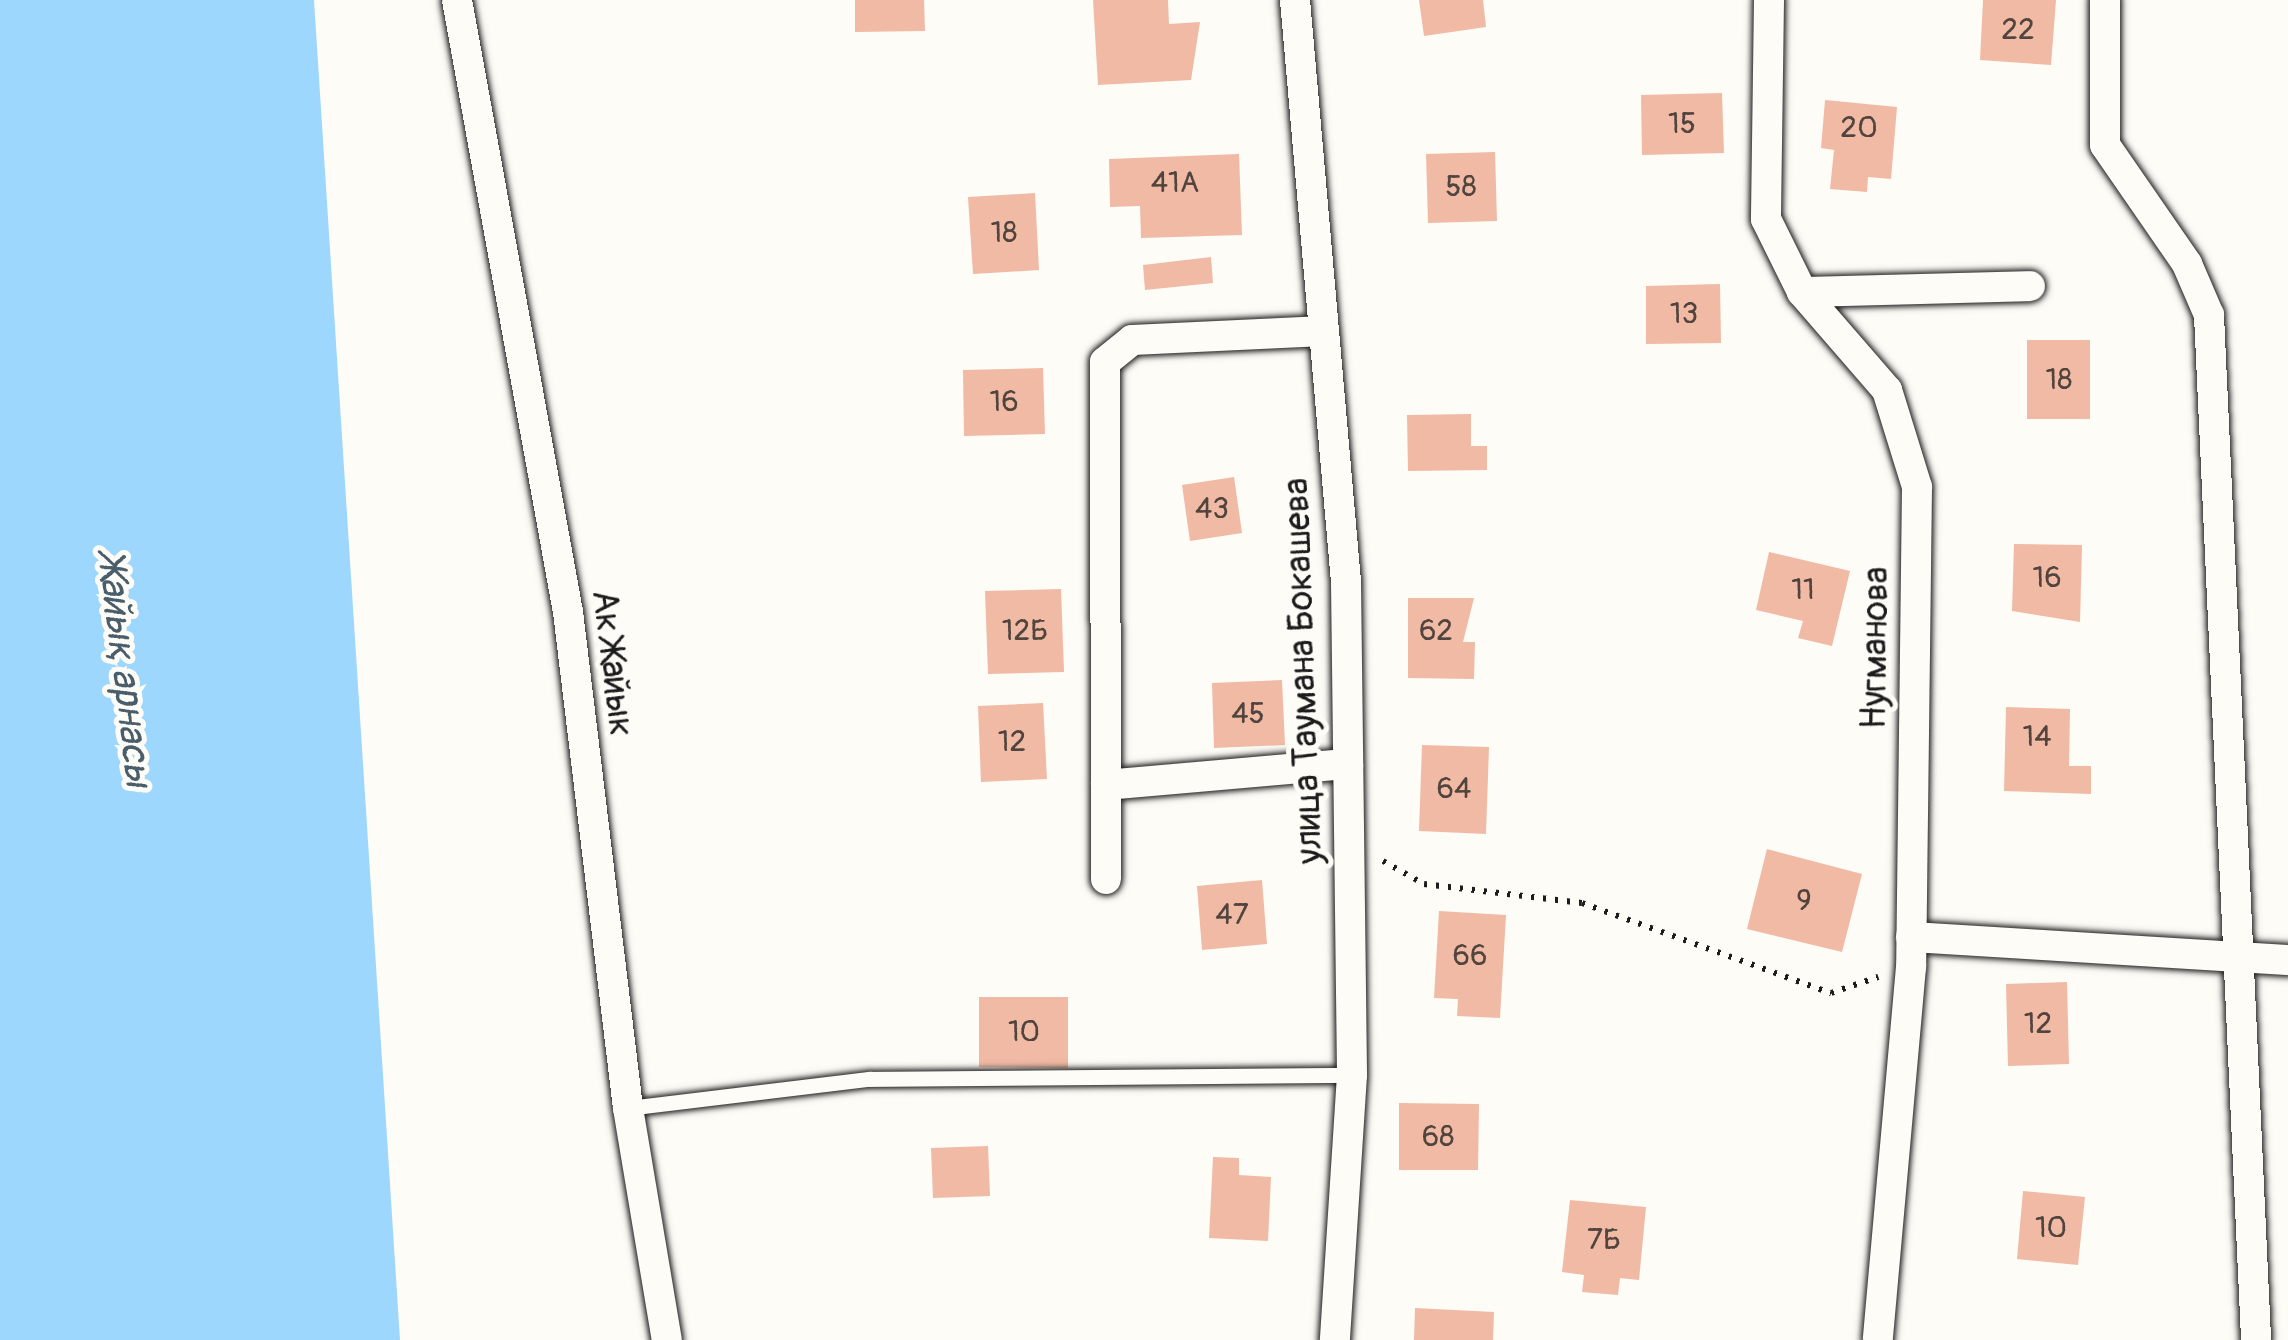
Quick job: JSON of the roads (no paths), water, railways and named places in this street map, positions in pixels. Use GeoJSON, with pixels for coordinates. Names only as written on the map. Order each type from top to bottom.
{"type":"FeatureCollection","features":[{"type":"Feature","properties":{"kind":"street","name":"Ак Жайык"},"geometry":{"type":"LineString","coordinates":[[457,0],[568,612],[628,1108],[667,1340]]}},
{"type":"Feature","properties":{"kind":"street","name":"улица Таумана Бокашева"},"geometry":{"type":"LineString","coordinates":[[1294,0],[1346,582],[1352,1075],[1335,1340]]}},
{"type":"Feature","properties":{"kind":"street","name":"Нугманова"},"geometry":{"type":"LineString","coordinates":[[1768,0],[1766,219],[1802,292],[1887,390],[1917,487],[1911,952],[1878,1340]]}},
{"type":"Feature","properties":{"kind":"street"},"geometry":{"type":"LineString","coordinates":[[2105,0],[2105,146],[2187,264],[2209,315],[2256,1340]]}},
{"type":"Feature","properties":{"kind":"street"},"geometry":{"type":"LineString","coordinates":[[1802,292],[2030,286]]}},
{"type":"Feature","properties":{"kind":"street"},"geometry":{"type":"LineString","coordinates":[[1106,879],[1105,362],[1132,340],[1324,332]]}},
{"type":"Feature","properties":{"kind":"street"},"geometry":{"type":"LineString","coordinates":[[1106,785],[1348,764]]}},
{"type":"Feature","properties":{"kind":"street"},"geometry":{"type":"LineString","coordinates":[[1911,952],[2288,960]]}},
{"type":"Feature","properties":{"kind":"lane"},"geometry":{"type":"LineString","coordinates":[[628,1108],[868,1079],[1352,1075]]}},
{"type":"Feature","properties":{"kind":"water","name":"Жайық арнасы"},"geometry":{"type":"Polygon","coordinates":[[[0,0],[314,0],[400,1340],[0,1340],[0,0]]]}}]}
